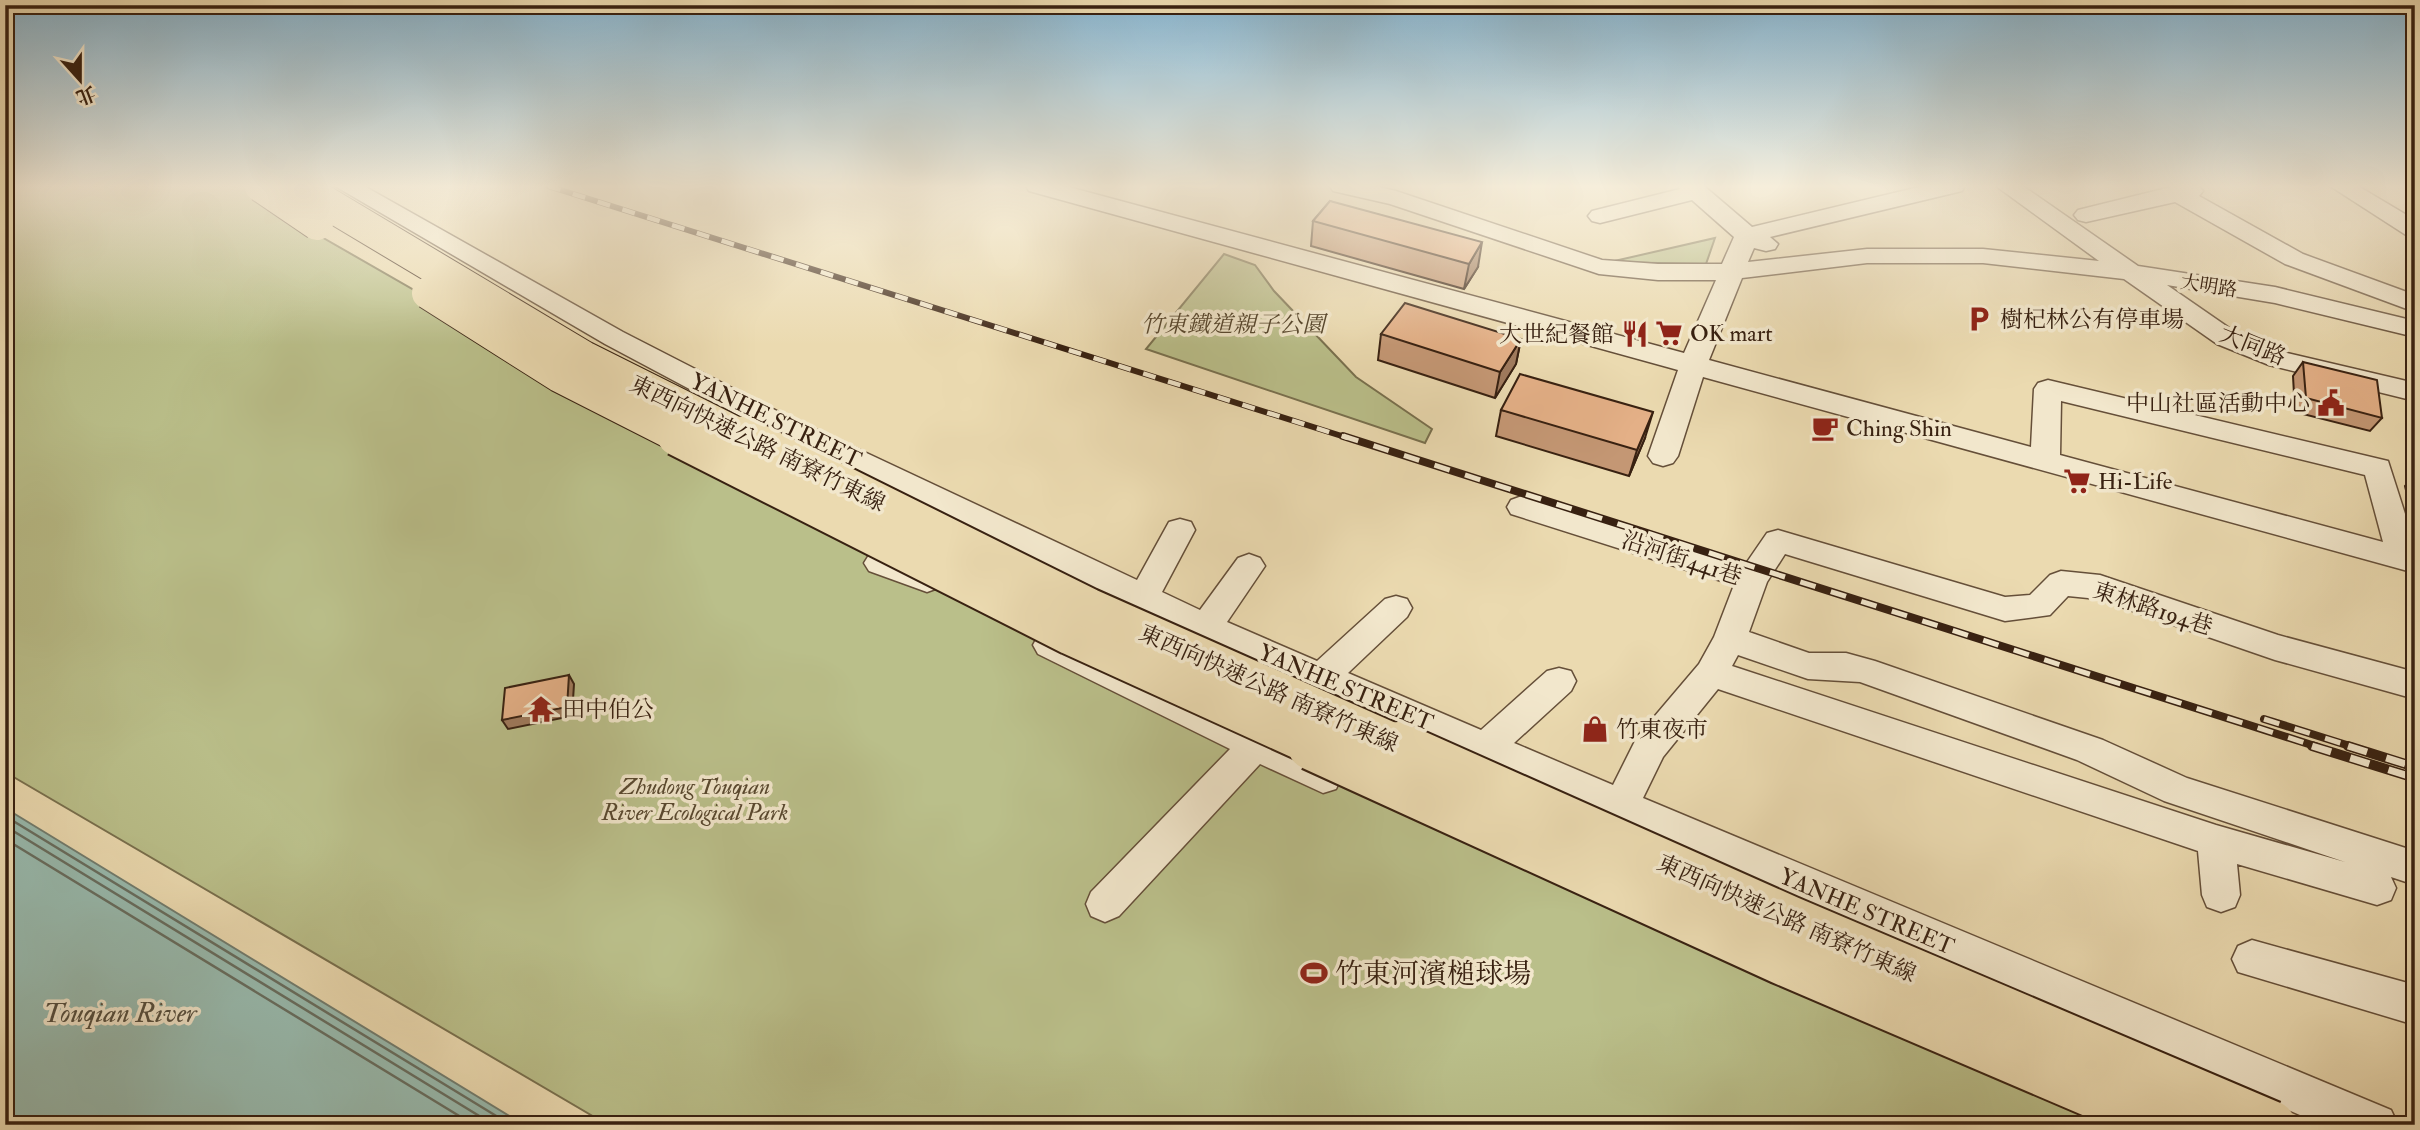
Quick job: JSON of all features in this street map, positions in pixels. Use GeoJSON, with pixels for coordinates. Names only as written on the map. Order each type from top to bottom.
{"type":"FeatureCollection","features":[{"type":"Feature","properties":{"kind":"highway","name":"東西向快速公路 南寮竹東線"},"geometry":{"type":"LineString","coordinates":[[344,239],[559,376],[1070,635],[1781,960],[2167,1125]]}},
{"type":"Feature","properties":{"kind":"highway","name":"東西向快速公路 南寮竹東線"},"geometry":{"type":"LineString","coordinates":[[386,239],[584,357],[1089,608],[1789,920],[2271,1125]]}},
{"type":"Feature","properties":{"kind":"street","name":"YANHE STREET"},"geometry":{"type":"LineString","coordinates":[[439,239],[614,338],[767,418],[1206,627],[1621,806],[2376,1125]]}},
{"type":"Feature","properties":{"kind":"street"},"geometry":{"type":"LineString","coordinates":[[1230,239],[2409,560]]}},
{"type":"Feature","properties":{"kind":"street","name":"大明路"},"geometry":{"type":"LineString","coordinates":[[1523,239],[1599,267],[1731,272],[1867,256],[1983,256],[2132,272],[2275,295],[2415,330]]}},
{"type":"Feature","properties":{"kind":"street"},"geometry":{"type":"LineString","coordinates":[[1663,456],[1693,365],[1745,239]]}},
{"type":"Feature","properties":{"kind":"street"},"geometry":{"type":"LineString","coordinates":[[1756,239],[1811,263]]}},
{"type":"Feature","properties":{"kind":"street","name":"大同路"},"geometry":{"type":"LineString","coordinates":[[2084,239],[2226,338],[2279,359],[2415,392]]}},
{"type":"Feature","properties":{"kind":"street"},"geometry":{"type":"LineString","coordinates":[[2261,239],[2294,259],[2415,304]]}},
{"type":"Feature","properties":{"kind":"street"},"geometry":{"type":"LineString","coordinates":[[2045,461],[2048,389],[2378,468],[2409,560]]}},
{"type":"Feature","properties":{"kind":"street","name":"沿河街441巷"},"geometry":{"type":"LineString","coordinates":[[1522,507],[1752,579],[1730,639],[1711,673],[1650,747],[1621,806]]}},
{"type":"Feature","properties":{"kind":"street"},"geometry":{"type":"LineString","coordinates":[[1143,597],[1180,530]]}},
{"type":"Feature","properties":{"kind":"street","name":"東林路194巷"},"geometry":{"type":"LineString","coordinates":[[1752,579],[1778,541],[2005,609],[2039,606],[2061,583],[2100,587],[2275,647],[2415,686]]}},
{"type":"Feature","properties":{"kind":"street"},"geometry":{"type":"LineString","coordinates":[[880,563],[908,570],[1097,670],[1323,778]]}},
{"type":"Feature","properties":{"kind":"street"},"geometry":{"type":"LineString","coordinates":[[1206,627],[1250,566]]}},
{"type":"Feature","properties":{"kind":"street"},"geometry":{"type":"LineString","coordinates":[[1322,677],[1396,608]]}},
{"type":"Feature","properties":{"kind":"street"},"geometry":{"type":"LineString","coordinates":[[1730,639],[1787,661],[1863,670],[2090,750],[2177,790],[2415,868]]}},
{"type":"Feature","properties":{"kind":"street"},"geometry":{"type":"LineString","coordinates":[[1711,673],[2216,841],[2377,888]]}},
{"type":"Feature","properties":{"kind":"street"},"geometry":{"type":"LineString","coordinates":[[1487,746],[1559,681]]}},
{"type":"Feature","properties":{"kind":"street"},"geometry":{"type":"LineString","coordinates":[[1105,904],[1256,745],[1288,721],[1401,710]]}},
{"type":"Feature","properties":{"kind":"street"},"geometry":{"type":"LineString","coordinates":[[2216,841],[2221,895]]}},
{"type":"Feature","properties":{"kind":"street"},"geometry":{"type":"LineString","coordinates":[[2252,959],[2415,1005]]}},
{"type":"Feature","properties":{"kind":"green space","name":"Zhudong Touqian River Ecological Park"},"geometry":{"type":"Polygon","coordinates":[[[5,239],[325,239],[548,367],[2189,1125],[608,1125],[5,772],[5,239]]]}},
{"type":"Feature","properties":{"kind":"green space"},"geometry":{"type":"Polygon","coordinates":[[[1712,239],[1715,239],[1706,264],[1610,262],[1712,239]]]}},
{"type":"Feature","properties":{"kind":"green space","name":"竹東鐵道親子公園"},"geometry":{"type":"Polygon","coordinates":[[[1224,254],[1255,265],[1274,291],[1356,377],[1432,429],[1425,443],[1146,349],[1224,254]]]}},
{"type":"Feature","properties":{"kind":"water","name":"Touqian River"},"geometry":{"type":"Polygon","coordinates":[[[5,808],[524,1125],[28,1125],[5,1113],[5,808]]]}},
{"type":"Feature","properties":{"kind":"building"},"geometry":{"type":"Polygon","coordinates":[[[1377,239],[1470,239],[1482,242],[1469,264],[1377,239]]]}},
{"type":"Feature","properties":{"kind":"building"},"geometry":{"type":"Polygon","coordinates":[[[1405,303],[1521,339],[1500,372],[1381,334],[1405,303]]]}},
{"type":"Feature","properties":{"kind":"building"},"geometry":{"type":"Polygon","coordinates":[[[2303,362],[2377,380],[2382,418],[2306,398],[2303,362]]]}},
{"type":"Feature","properties":{"kind":"building"},"geometry":{"type":"Polygon","coordinates":[[[1520,374],[1653,412],[1637,450],[1501,410],[1520,374]]]}},
{"type":"Feature","properties":{"kind":"building","name":"田中伯公"},"geometry":{"type":"Polygon","coordinates":[[[569,675],[567,707],[502,720],[505,688],[569,675]]]}},
{"type":"Feature","properties":{"kind":"railway"},"geometry":{"type":"LineString","coordinates":[[715,239],[1348,438]]}},
{"type":"Feature","properties":{"kind":"railway"},"geometry":{"type":"LineString","coordinates":[[1343,436],[2318,747]]}},
{"type":"Feature","properties":{"kind":"railway"},"geometry":{"type":"LineString","coordinates":[[2264,719],[2353,747]]}},
{"type":"Feature","properties":{"kind":"railway"},"geometry":{"type":"LineString","coordinates":[[2312,746],[2415,778]]}},
{"type":"Feature","properties":{"kind":"railway"},"geometry":{"type":"LineString","coordinates":[[2348,746],[2415,767]]}},
{"type":"Feature","properties":{"kind":"place","name":"樹杞林公有停車場"},"geometry":{"type":"Point","coordinates":[1979,319]}},
{"type":"Feature","properties":{"kind":"place","name":"OK mart"},"geometry":{"type":"Point","coordinates":[1669,333]}},
{"type":"Feature","properties":{"kind":"place","name":"大世紀餐館"},"geometry":{"type":"Point","coordinates":[1635,334]}},
{"type":"Feature","properties":{"kind":"place","name":"中山社區活動中心"},"geometry":{"type":"Point","coordinates":[2331,403]}},
{"type":"Feature","properties":{"kind":"place","name":"Ching Shin"},"geometry":{"type":"Point","coordinates":[1825,428]}},
{"type":"Feature","properties":{"kind":"place","name":"Hi-Life"},"geometry":{"type":"Point","coordinates":[2077,481]}},
{"type":"Feature","properties":{"kind":"place","name":"田中伯公"},"geometry":{"type":"Point","coordinates":[541,709]}},
{"type":"Feature","properties":{"kind":"place","name":"竹東夜市"},"geometry":{"type":"Point","coordinates":[1595,729]}},
{"type":"Feature","properties":{"kind":"place","name":"竹東河濱槌球場"},"geometry":{"type":"Point","coordinates":[1314,973]}}]}
